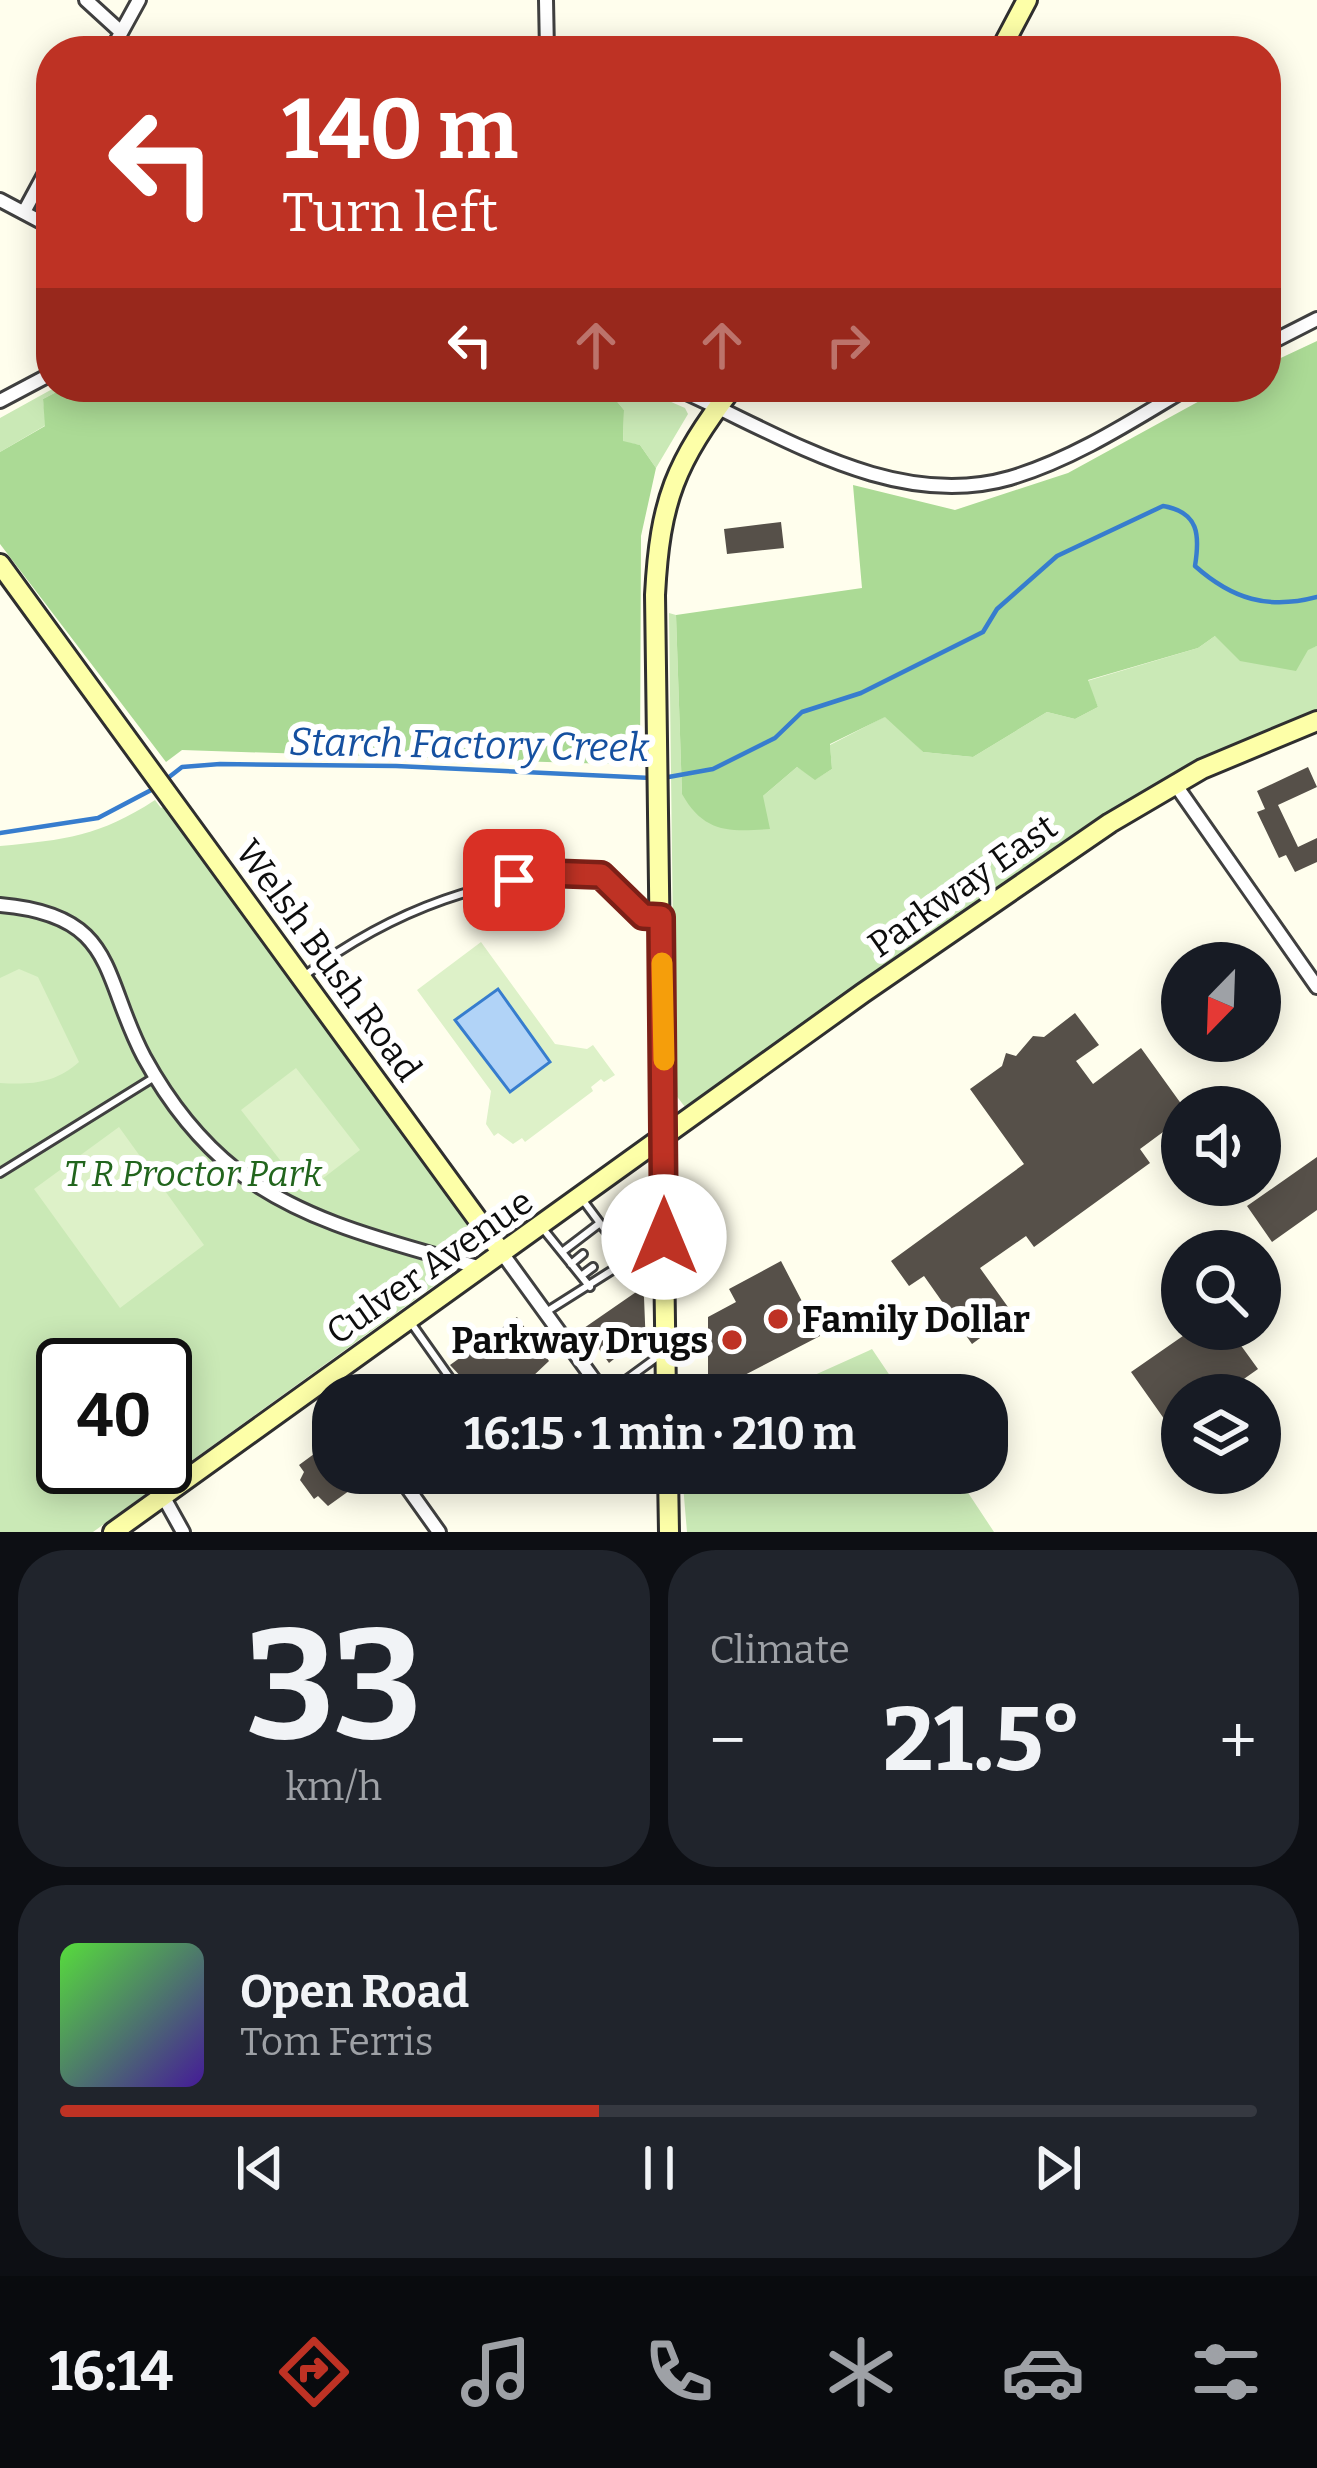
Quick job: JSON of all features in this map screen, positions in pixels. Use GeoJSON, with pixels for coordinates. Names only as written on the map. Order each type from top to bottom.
{"type":"FeatureCollection","features":[{"type":"Feature","properties":{"kind":"street"},"geometry":{"type":"LineString","coordinates":[[86,0],[122,32]]}},
{"type":"Feature","properties":{"kind":"street"},"geometry":{"type":"LineString","coordinates":[[120,36],[139,0]]}},
{"type":"Feature","properties":{"kind":"street"},"geometry":{"type":"LineString","coordinates":[[546,0],[547,36]]}},
{"type":"Feature","properties":{"kind":"street"},"geometry":{"type":"LineString","coordinates":[[1008,36],[1027,0]]}},
{"type":"Feature","properties":{"kind":"street"},"geometry":{"type":"LineString","coordinates":[[24,212],[36,190]]}},
{"type":"Feature","properties":{"kind":"street"},"geometry":{"type":"LineString","coordinates":[[0,200],[36,219]]}},
{"type":"Feature","properties":{"kind":"street"},"geometry":{"type":"LineString","coordinates":[[1281,337],[1317,319]]}},
{"type":"Feature","properties":{"kind":"street"},"geometry":{"type":"LineString","coordinates":[[0,401],[36,382]]}},
{"type":"Feature","properties":{"kind":"street"},"geometry":{"type":"LineString","coordinates":[[704,402],[868,473],[968,484],[1007,478],[1061,459],[1162,402]]}},
{"type":"Feature","properties":{"kind":"street"},"geometry":{"type":"LineString","coordinates":[[666,1374],[658,537],[676,474],[722,402]]}},
{"type":"Feature","properties":{"kind":"street","name":"Welsh Bush Road"},"geometry":{"type":"LineString","coordinates":[[0,564],[590,1374]]}},
{"type":"Feature","properties":{"kind":"street","name":"Parkway East"},"geometry":{"type":"LineString","coordinates":[[665,1137],[863,993],[1175,784],[1317,721]]}},
{"type":"Feature","properties":{"kind":"street"},"geometry":{"type":"LineString","coordinates":[[1175,784],[1317,987]]}},
{"type":"Feature","properties":{"kind":"street"},"geometry":{"type":"LineString","coordinates":[[0,905],[52,916],[99,948],[156,1076],[204,1139],[266,1190],[324,1219],[481,1268]]}},
{"type":"Feature","properties":{"kind":"street","name":"Culver Avenue"},"geometry":{"type":"LineString","coordinates":[[335,1374],[665,1137]]}},
{"type":"Feature","properties":{"kind":"street","name":"Culver Avenue"},"geometry":{"type":"LineString","coordinates":[[113,1532],[312,1391]]}},
{"type":"Feature","properties":{"kind":"street"},"geometry":{"type":"LineString","coordinates":[[412,1494],[439,1532]]}},
{"type":"Feature","properties":{"kind":"street"},"geometry":{"type":"LineString","coordinates":[[668,1494],[671,1527]]}},
{"type":"Feature","properties":{"kind":"street"},"geometry":{"type":"LineString","coordinates":[[163,1496],[183,1532]]}},
{"type":"Feature","properties":{"kind":"lane"},"geometry":{"type":"LineString","coordinates":[[302,978],[392,919],[481,888],[547,873],[601,875],[643,916],[661,917]]}},
{"type":"Feature","properties":{"kind":"lane"},"geometry":{"type":"LineString","coordinates":[[0,1173],[156,1076]]}},
{"type":"Feature","properties":{"kind":"lane"},"geometry":{"type":"LineString","coordinates":[[582,1199],[629,1262]]}},
{"type":"Feature","properties":{"kind":"lane"},"geometry":{"type":"LineString","coordinates":[[562,1252],[600,1223]]}},
{"type":"Feature","properties":{"kind":"lane"},"geometry":{"type":"LineString","coordinates":[[541,1226],[590,1287]]}},
{"type":"Feature","properties":{"kind":"lane"},"geometry":{"type":"LineString","coordinates":[[598,1242],[609,1235]]}},
{"type":"Feature","properties":{"kind":"lane"},"geometry":{"type":"LineString","coordinates":[[547,1312],[664,1237]]}},
{"type":"Feature","properties":{"kind":"lane"},"geometry":{"type":"LineString","coordinates":[[609,1256],[619,1248]]}},
{"type":"Feature","properties":{"kind":"lane"},"geometry":{"type":"LineString","coordinates":[[571,1264],[583,1254]]}},
{"type":"Feature","properties":{"kind":"lane"},"geometry":{"type":"LineString","coordinates":[[581,1276],[593,1267]]}},
{"type":"Feature","properties":{"kind":"lane"},"geometry":{"type":"LineString","coordinates":[[409,1320],[447,1374]]}},
{"type":"Feature","properties":{"kind":"lane"},"geometry":{"type":"LineString","coordinates":[[634,1374],[665,1352]]}},
{"type":"Feature","properties":{"kind":"green space"},"geometry":{"type":"Polygon","coordinates":[[[1317,341],[1317,646],[1308,650],[1296,671],[1240,661],[1215,636],[1198,648],[1088,680],[1098,707],[1075,719],[1047,712],[973,757],[923,752],[885,717],[830,744],[832,769],[815,780],[797,767],[763,796],[770,829],[719,827],[690,807],[682,794],[676,615],[862,588],[853,485],[955,510],[1068,473],[1198,402],[1281,402],[1281,358],[1317,341]]]}},
{"type":"Feature","properties":{"kind":"green space"},"geometry":{"type":"Polygon","coordinates":[[[36,398],[43,402],[46,425],[0,452],[0,418],[36,398]]]}},
{"type":"Feature","properties":{"kind":"green space"},"geometry":{"type":"Polygon","coordinates":[[[43,402],[617,402],[624,410],[623,441],[640,445],[656,468],[641,536],[640,765],[182,750],[166,762],[0,544],[0,452],[45,426],[43,402]]]}},
{"type":"Feature","properties":{"kind":"green space"},"geometry":{"type":"Polygon","coordinates":[[[617,402],[671,402],[685,408],[688,414],[656,468],[640,445],[623,442],[624,410],[617,402]]]}},
{"type":"Feature","properties":{"kind":"green space"},"geometry":{"type":"Polygon","coordinates":[[[669,613],[676,615],[682,794],[763,796],[797,767],[816,779],[832,769],[830,745],[886,716],[923,752],[973,757],[1047,712],[1075,719],[1098,707],[1087,681],[1198,648],[1215,636],[1308,649],[1317,646],[1317,710],[1211,753],[1120,804],[685,1107],[675,1094],[669,613]]]}},
{"type":"Feature","properties":{"kind":"green space","name":"T R Proctor Park"},"geometry":{"type":"Polygon","coordinates":[[[155,800],[161,808],[165,806],[486,1248],[192,1460],[192,1338],[36,1338],[36,1494],[146,1494],[93,1532],[0,1532],[0,846],[81,834],[117,822],[155,800]]]}},
{"type":"Feature","properties":{"kind":"green space"},"geometry":{"type":"Polygon","coordinates":[[[481,942],[555,1044],[587,1049],[593,1045],[615,1075],[604,1082],[601,1079],[591,1087],[593,1091],[525,1142],[522,1138],[513,1144],[498,1133],[494,1136],[486,1124],[491,1091],[417,990],[481,942]]]}},
{"type":"Feature","properties":{"kind":"green space"},"geometry":{"type":"Polygon","coordinates":[[[19,969],[38,977],[79,1062],[42,1081],[0,1083],[0,978],[19,969]]]}},
{"type":"Feature","properties":{"kind":"green space"},"geometry":{"type":"Polygon","coordinates":[[[296,1068],[360,1150],[305,1192],[241,1110],[296,1068]]]}},
{"type":"Feature","properties":{"kind":"green space"},"geometry":{"type":"Polygon","coordinates":[[[119,1127],[204,1245],[120,1308],[34,1189],[119,1127]]]}},
{"type":"Feature","properties":{"kind":"green space"},"geometry":{"type":"Polygon","coordinates":[[[872,1349],[889,1374],[817,1374],[872,1349]]]}},
{"type":"Feature","properties":{"kind":"green space"},"geometry":{"type":"Polygon","coordinates":[[[684,1494],[969,1494],[994,1532],[687,1532],[684,1494]]]}},
{"type":"Feature","properties":{"kind":"water"},"geometry":{"type":"Polygon","coordinates":[[[498,989],[550,1062],[510,1092],[455,1020],[498,989]]]}},
{"type":"Feature","properties":{"kind":"building"},"geometry":{"type":"Polygon","coordinates":[[[781,522],[784,548],[727,554],[724,529],[781,522]]]}},
{"type":"Feature","properties":{"kind":"building"},"geometry":{"type":"Polygon","coordinates":[[[1308,767],[1317,787],[1278,805],[1298,847],[1317,838],[1317,862],[1295,872],[1286,855],[1279,858],[1257,812],[1265,809],[1257,791],[1308,767]]]}},
{"type":"Feature","properties":{"kind":"building"},"geometry":{"type":"Polygon","coordinates":[[[1075,1013],[1099,1045],[1076,1061],[1093,1084],[1141,1048],[1168,1086],[1161,1086],[1161,1134],[1140,1149],[1150,1163],[1034,1247],[1026,1236],[980,1268],[1013,1314],[972,1344],[924,1276],[909,1286],[891,1261],[1024,1164],[970,1089],[1002,1066],[1006,1053],[1016,1056],[1033,1036],[1044,1037],[1075,1013]]]}},
{"type":"Feature","properties":{"kind":"building"},"geometry":{"type":"Polygon","coordinates":[[[1317,1157],[1317,1210],[1281,1236],[1281,1230],[1264,1230],[1247,1206],[1281,1206],[1281,1182],[1317,1157]]]}},
{"type":"Feature","properties":{"kind":"building","name":"Family Dollar"},"geometry":{"type":"Polygon","coordinates":[[[781,1261],[820,1336],[747,1374],[708,1374],[708,1317],[736,1302],[729,1289],[781,1261]]]}},
{"type":"Feature","properties":{"kind":"building"},"geometry":{"type":"Polygon","coordinates":[[[639,1290],[644,1297],[646,1348],[636,1356],[629,1347],[609,1363],[584,1328],[639,1290]]]}},
{"type":"Feature","properties":{"kind":"building"},"geometry":{"type":"Polygon","coordinates":[[[517,1317],[549,1361],[535,1374],[458,1374],[450,1365],[517,1317]]]}},
{"type":"Feature","properties":{"kind":"building"},"geometry":{"type":"Polygon","coordinates":[[[1163,1350],[1244,1350],[1258,1369],[1251,1374],[1161,1374],[1161,1414],[1131,1372],[1163,1350]]]}},
{"type":"Feature","properties":{"kind":"building"},"geometry":{"type":"Polygon","coordinates":[[[312,1455],[312,1494],[345,1494],[328,1506],[318,1496],[314,1499],[300,1480],[304,1472],[299,1465],[312,1455]]]}},
{"type":"Feature","properties":{"kind":"waterway","name":"Starch Factory Creek"},"geometry":{"type":"LineString","coordinates":[[663,778],[713,769],[775,738],[802,712],[861,693],[983,632],[997,609],[1057,556],[1163,506],[1190,519],[1197,535],[1195,566],[1223,587],[1267,602],[1317,597]]}},
{"type":"Feature","properties":{"kind":"waterway","name":"Starch Factory Creek"},"geometry":{"type":"LineString","coordinates":[[164,781],[182,767],[220,764],[396,766],[651,778]]}},
{"type":"Feature","properties":{"kind":"waterway","name":"Starch Factory Creek"},"geometry":{"type":"LineString","coordinates":[[0,833],[98,818],[155,788]]}},
{"type":"Feature","properties":{"kind":"slow traffic"},"geometry":{"type":"LineString","coordinates":[[662,963],[664,1060]]}},
{"type":"Feature","properties":{"kind":"place","name":"Family Dollar"},"geometry":{"type":"Point","coordinates":[778,1319]}},
{"type":"Feature","properties":{"kind":"place","name":"Parkway Drugs"},"geometry":{"type":"Point","coordinates":[732,1340]}},
{"type":"Feature","properties":{"kind":"route"},"geometry":{"type":"LineString","coordinates":[[514,880],[547,873],[601,875],[643,916],[661,917],[664,1237]]}}]}
